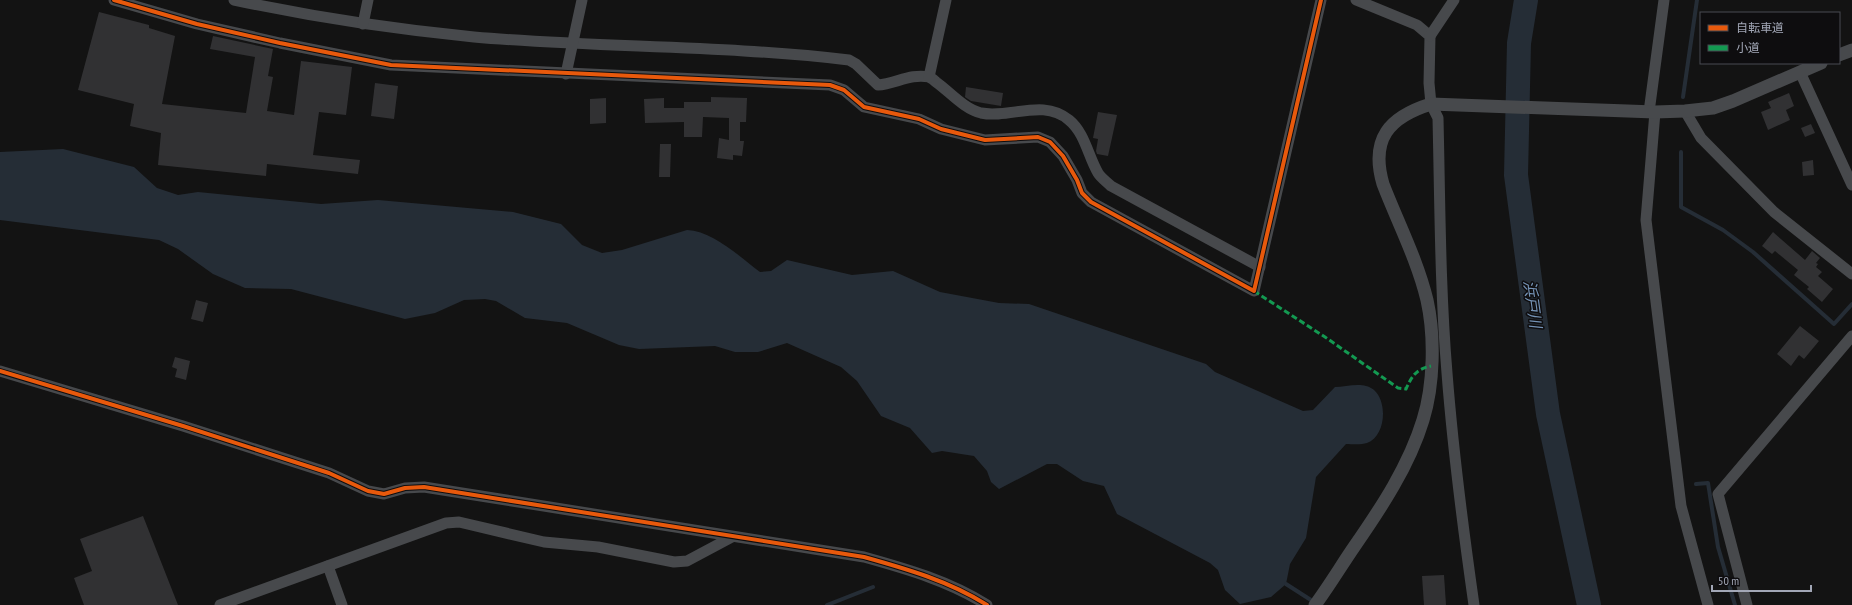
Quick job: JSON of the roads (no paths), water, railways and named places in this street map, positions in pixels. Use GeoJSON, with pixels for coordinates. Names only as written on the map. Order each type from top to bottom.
{"type":"FeatureCollection","features":[{"type":"Feature","properties":{"kind":"street"},"geometry":{"type":"LineString","coordinates":[[114,0],[220,29],[280,43],[391,64],[566,74],[830,85],[844,90],[864,108],[923,120],[941,129],[985,140],[1038,137],[1050,142],[1063,156],[1077,180],[1082,193],[1091,202],[1254,291],[1321,0]]}},
{"type":"Feature","properties":{"kind":"street"},"geometry":{"type":"LineString","coordinates":[[234,0],[363,24],[474,37],[849,60],[856,64],[878,85],[901,79],[929,77],[946,89],[964,105],[980,113],[997,114],[1047,109],[1060,114],[1070,120],[1078,130],[1099,174],[1111,186],[1260,267]]}},
{"type":"Feature","properties":{"kind":"street"},"geometry":{"type":"LineString","coordinates":[[363,24],[368,0]]}},
{"type":"Feature","properties":{"kind":"street"},"geometry":{"type":"LineString","coordinates":[[566,74],[582,0]]}},
{"type":"Feature","properties":{"kind":"street"},"geometry":{"type":"LineString","coordinates":[[929,77],[946,0]]}},
{"type":"Feature","properties":{"kind":"street"},"geometry":{"type":"LineString","coordinates":[[1356,0],[1433,32]]}},
{"type":"Feature","properties":{"kind":"street"},"geometry":{"type":"LineString","coordinates":[[1454,0],[1433,32],[1429,82],[1431,104],[1438,118],[1441,247],[1447,372],[1458,496],[1474,605]]}},
{"type":"Feature","properties":{"kind":"street"},"geometry":{"type":"LineString","coordinates":[[1664,0],[1652,112],[1646,220],[1682,506],[1708,605]]}},
{"type":"Feature","properties":{"kind":"street"},"geometry":{"type":"LineString","coordinates":[[1840,55],[1852,50]]}},
{"type":"Feature","properties":{"kind":"street"},"geometry":{"type":"LineString","coordinates":[[1315,605],[1334,579],[1399,475],[1418,436],[1427,406],[1431,366],[1431,332],[1428,308],[1416,264],[1383,184],[1378,158],[1385,134],[1395,122],[1405,114],[1431,104],[1652,112],[1713,108],[1733,101],[1819,64]]}},
{"type":"Feature","properties":{"kind":"street"},"geometry":{"type":"LineString","coordinates":[[1800,72],[1852,185]]}},
{"type":"Feature","properties":{"kind":"street"},"geometry":{"type":"LineString","coordinates":[[1685,111],[1701,138],[1774,212],[1852,274]]}},
{"type":"Feature","properties":{"kind":"street"},"geometry":{"type":"LineString","coordinates":[[1747,605],[1718,494],[1852,336]]}},
{"type":"Feature","properties":{"kind":"street"},"geometry":{"type":"LineString","coordinates":[[0,370],[321,470],[368,492],[384,494],[405,488],[424,487],[864,557],[927,575],[956,587],[987,605]]}},
{"type":"Feature","properties":{"kind":"street"},"geometry":{"type":"LineString","coordinates":[[220,605],[446,523],[459,522],[544,542],[598,547],[674,562],[687,561],[732,537]]}},
{"type":"Feature","properties":{"kind":"street"},"geometry":{"type":"LineString","coordinates":[[328,566],[342,605]]}},
{"type":"Feature","properties":{"kind":"waterway","name":"浜戸川"},"geometry":{"type":"LineString","coordinates":[[1526,0],[1519,43],[1516,175],[1548,414],[1589,605]]}},
{"type":"Feature","properties":{"kind":"waterway"},"geometry":{"type":"LineString","coordinates":[[1683,97],[1697,0]]}},
{"type":"Feature","properties":{"kind":"waterway"},"geometry":{"type":"LineString","coordinates":[[1681,152],[1681,207],[1723,230],[1753,252],[1834,324],[1852,304]]}},
{"type":"Feature","properties":{"kind":"waterway"},"geometry":{"type":"LineString","coordinates":[[1696,484],[1708,483],[1718,547],[1735,605]]}},
{"type":"Feature","properties":{"kind":"waterway"},"geometry":{"type":"LineString","coordinates":[[1286,584],[1314,602]]}},
{"type":"Feature","properties":{"kind":"waterway"},"geometry":{"type":"LineString","coordinates":[[827,605],[873,587]]}}]}
